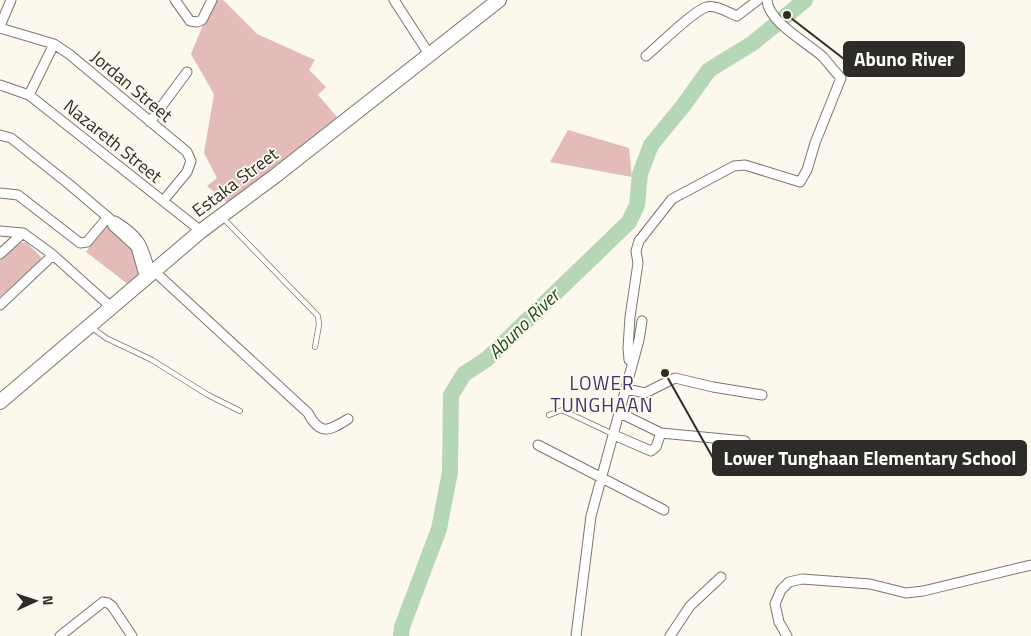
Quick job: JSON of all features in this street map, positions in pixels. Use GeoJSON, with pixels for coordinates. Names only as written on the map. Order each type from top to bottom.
{"type":"FeatureCollection","features":[{"type":"Feature","properties":{"kind":"street"},"geometry":{"type":"LineString","coordinates":[[0,27],[10,0]]}},
{"type":"Feature","properties":{"kind":"street"},"geometry":{"type":"LineString","coordinates":[[175,0],[190,21],[196,22],[202,20],[212,0]]}},
{"type":"Feature","properties":{"kind":"street"},"geometry":{"type":"LineString","coordinates":[[394,0],[429,54]]}},
{"type":"Feature","properties":{"kind":"street","name":"Estaka Street"},"geometry":{"type":"LineString","coordinates":[[0,402],[201,231],[275,176],[499,0]]}},
{"type":"Feature","properties":{"kind":"street"},"geometry":{"type":"LineString","coordinates":[[646,56],[688,19],[706,7],[712,7],[736,16],[758,0]]}},
{"type":"Feature","properties":{"kind":"street"},"geometry":{"type":"LineString","coordinates":[[633,362],[629,360],[628,348],[630,317],[638,263],[636,251],[639,240],[646,230],[672,199],[740,164],[800,182],[804,176],[841,78],[822,57],[774,16],[767,7],[767,0]]}},
{"type":"Feature","properties":{"kind":"street","name":"Jordan Street"},"geometry":{"type":"LineString","coordinates":[[0,27],[54,44],[69,54],[187,152],[191,161],[187,172],[163,201]]}},
{"type":"Feature","properties":{"kind":"street"},"geometry":{"type":"LineString","coordinates":[[29,95],[54,44]]}},
{"type":"Feature","properties":{"kind":"street"},"geometry":{"type":"LineString","coordinates":[[150,122],[187,72]]}},
{"type":"Feature","properties":{"kind":"street","name":"Nazareth Street"},"geometry":{"type":"LineString","coordinates":[[0,85],[29,95],[201,231]]}},
{"type":"Feature","properties":{"kind":"street"},"geometry":{"type":"LineString","coordinates":[[0,135],[11,138],[116,222],[144,248],[150,274],[308,413],[314,424],[321,429],[328,429],[348,419]]}},
{"type":"Feature","properties":{"kind":"street"},"geometry":{"type":"LineString","coordinates":[[0,194],[18,195],[80,243],[87,242],[109,218]]}},
{"type":"Feature","properties":{"kind":"street"},"geometry":{"type":"LineString","coordinates":[[0,231],[23,233],[53,256],[111,307]]}},
{"type":"Feature","properties":{"kind":"street"},"geometry":{"type":"LineString","coordinates":[[0,254],[23,233]]}},
{"type":"Feature","properties":{"kind":"street"},"geometry":{"type":"LineString","coordinates":[[0,305],[53,256]]}},
{"type":"Feature","properties":{"kind":"street"},"geometry":{"type":"LineString","coordinates":[[576,636],[591,516],[642,329],[642,321]]}},
{"type":"Feature","properties":{"kind":"street"},"geometry":{"type":"LineString","coordinates":[[626,389],[645,393],[675,378],[713,387],[762,395]]}},
{"type":"Feature","properties":{"kind":"street"},"geometry":{"type":"LineString","coordinates":[[620,413],[662,433],[745,441]]}},
{"type":"Feature","properties":{"kind":"street"},"geometry":{"type":"LineString","coordinates":[[614,435],[651,451],[656,447],[662,433]]}},
{"type":"Feature","properties":{"kind":"street"},"geometry":{"type":"LineString","coordinates":[[538,445],[664,510]]}},
{"type":"Feature","properties":{"kind":"street"},"geometry":{"type":"LineString","coordinates":[[787,636],[779,622],[775,604],[780,590],[789,582],[802,579],[870,584],[906,593],[923,591],[1031,565]]}},
{"type":"Feature","properties":{"kind":"street"},"geometry":{"type":"LineString","coordinates":[[670,636],[690,606],[721,577]]}},
{"type":"Feature","properties":{"kind":"street"},"geometry":{"type":"LineString","coordinates":[[60,636],[103,602],[112,606],[131,636]]}},
{"type":"Feature","properties":{"kind":"lane"},"geometry":{"type":"LineString","coordinates":[[222,216],[318,316],[319,325],[315,347]]}},
{"type":"Feature","properties":{"kind":"lane"},"geometry":{"type":"LineString","coordinates":[[89,326],[106,338],[152,360],[208,395],[240,411]]}},
{"type":"Feature","properties":{"kind":"lane"},"geometry":{"type":"LineString","coordinates":[[549,415],[562,410],[614,435]]}},
{"type":"Feature","properties":{"kind":"shaded area"},"geometry":{"type":"Polygon","coordinates":[[[213,0],[223,0],[257,34],[315,60],[309,70],[326,87],[318,95],[337,117],[230,205],[207,186],[217,178],[204,153],[214,94],[191,54],[213,0]]]}},
{"type":"Feature","properties":{"kind":"shaded area"},"geometry":{"type":"Polygon","coordinates":[[[568,130],[629,148],[632,177],[550,162],[568,130]]]}},
{"type":"Feature","properties":{"kind":"shaded area"},"geometry":{"type":"Polygon","coordinates":[[[105,225],[134,248],[140,273],[129,285],[86,252],[105,225]]]}},
{"type":"Feature","properties":{"kind":"shaded area"},"geometry":{"type":"Polygon","coordinates":[[[26,242],[41,257],[39,263],[0,297],[0,260],[19,243],[26,242]]]}},
{"type":"Feature","properties":{"kind":"waterway","name":"Abuno River"},"geometry":{"type":"LineString","coordinates":[[401,636],[402,627],[439,529],[450,472],[451,395],[464,374],[487,359],[629,222],[637,205],[640,174],[651,145],[709,70],[753,43],[805,0]]}},
{"type":"Feature","properties":{"kind":"place","name":"Abuno River"},"geometry":{"type":"Point","coordinates":[787,15]}},
{"type":"Feature","properties":{"kind":"place","name":"Lower Tunghaan Elementary School"},"geometry":{"type":"Point","coordinates":[665,373]}},
{"type":"Feature","properties":{"kind":"district","name":"LOWER TUNGHAAN"},"geometry":{"type":"Point","coordinates":[602,393]}}]}
